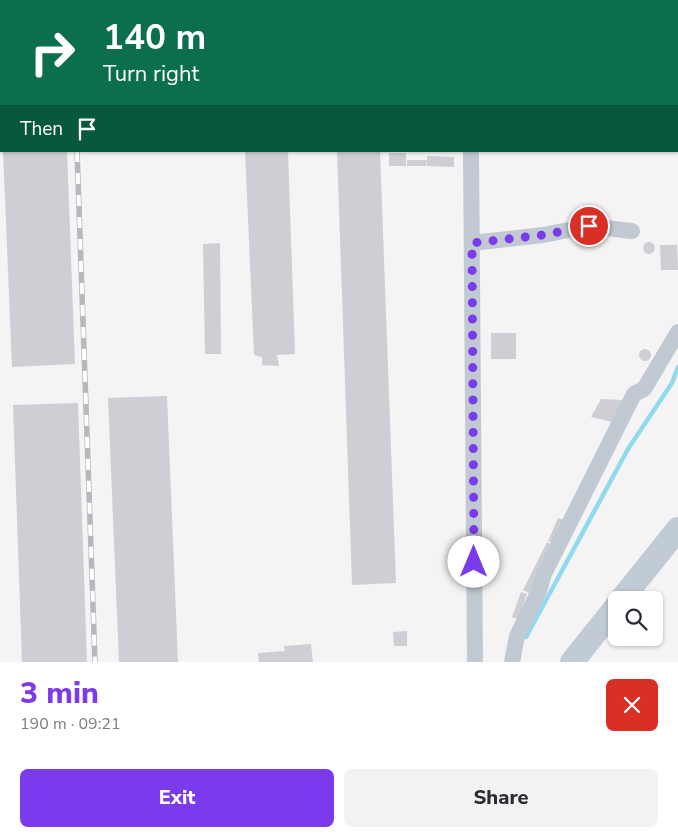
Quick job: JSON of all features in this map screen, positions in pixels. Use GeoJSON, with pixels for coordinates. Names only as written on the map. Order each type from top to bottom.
{"type":"FeatureCollection","features":[{"type":"Feature","properties":{"kind":"main road"},"geometry":{"type":"LineString","coordinates":[[629,591],[678,529]]}},
{"type":"Feature","properties":{"kind":"main road"},"geometry":{"type":"LineString","coordinates":[[572,662],[608,616]]}},
{"type":"Feature","properties":{"kind":"street"},"geometry":{"type":"LineString","coordinates":[[471,152],[475,662]]}},
{"type":"Feature","properties":{"kind":"street"},"geometry":{"type":"LineString","coordinates":[[472,243],[543,235],[589,226],[632,231]]}},
{"type":"Feature","properties":{"kind":"street"},"geometry":{"type":"LineString","coordinates":[[512,662],[517,636],[539,591],[544,574],[609,442],[634,394],[644,389],[678,332]]}},
{"type":"Feature","properties":{"kind":"building"},"geometry":{"type":"Polygon","coordinates":[[[3,152],[67,152],[75,364],[12,367],[3,152]]]}},
{"type":"Feature","properties":{"kind":"building"},"geometry":{"type":"Polygon","coordinates":[[[245,152],[288,152],[295,354],[277,355],[279,366],[262,365],[262,357],[254,355],[245,152]]]}},
{"type":"Feature","properties":{"kind":"building"},"geometry":{"type":"Polygon","coordinates":[[[337,152],[380,152],[396,583],[352,585],[337,152]]]}},
{"type":"Feature","properties":{"kind":"building"},"geometry":{"type":"Polygon","coordinates":[[[389,153],[406,153],[406,166],[389,166],[389,153]]]}},
{"type":"Feature","properties":{"kind":"building"},"geometry":{"type":"Polygon","coordinates":[[[427,156],[454,157],[454,167],[427,166],[427,156]]]}},
{"type":"Feature","properties":{"kind":"building"},"geometry":{"type":"Polygon","coordinates":[[[407,160],[427,160],[426,166],[407,166],[407,160]]]}},
{"type":"Feature","properties":{"kind":"building"},"geometry":{"type":"Polygon","coordinates":[[[647,242],[651,242],[655,248],[651,254],[647,254],[643,250],[643,246],[647,242]]]}},
{"type":"Feature","properties":{"kind":"building"},"geometry":{"type":"Polygon","coordinates":[[[220,243],[221,354],[205,354],[203,244],[220,243]]]}},
{"type":"Feature","properties":{"kind":"building"},"geometry":{"type":"Polygon","coordinates":[[[660,245],[677,245],[678,270],[661,270],[660,245]]]}},
{"type":"Feature","properties":{"kind":"building"},"geometry":{"type":"Polygon","coordinates":[[[491,333],[516,333],[516,359],[491,359],[491,333]]]}},
{"type":"Feature","properties":{"kind":"building"},"geometry":{"type":"Polygon","coordinates":[[[643,349],[647,349],[651,355],[647,361],[643,361],[639,357],[639,353],[643,349]]]}},
{"type":"Feature","properties":{"kind":"building"},"geometry":{"type":"Polygon","coordinates":[[[167,396],[178,662],[119,662],[108,398],[167,396]]]}},
{"type":"Feature","properties":{"kind":"building"},"geometry":{"type":"Polygon","coordinates":[[[601,399],[623,400],[612,422],[591,417],[601,399]]]}},
{"type":"Feature","properties":{"kind":"building"},"geometry":{"type":"Polygon","coordinates":[[[78,403],[87,662],[22,662],[13,405],[78,403]]]}},
{"type":"Feature","properties":{"kind":"building"},"geometry":{"type":"Polygon","coordinates":[[[558,518],[565,520],[554,544],[548,541],[558,518]]]}},
{"type":"Feature","properties":{"kind":"building"},"geometry":{"type":"Polygon","coordinates":[[[547,542],[554,546],[530,594],[523,590],[547,542]]]}},
{"type":"Feature","properties":{"kind":"building"},"geometry":{"type":"Polygon","coordinates":[[[521,592],[527,594],[518,619],[512,617],[521,592]]]}},
{"type":"Feature","properties":{"kind":"building"},"geometry":{"type":"Polygon","coordinates":[[[407,631],[407,646],[394,646],[393,632],[407,631]]]}},
{"type":"Feature","properties":{"kind":"building"},"geometry":{"type":"Polygon","coordinates":[[[311,644],[313,662],[259,662],[258,653],[285,651],[284,646],[311,644]]]}},
{"type":"Feature","properties":{"kind":"waterway"},"geometry":{"type":"LineString","coordinates":[[526,637],[628,449],[672,383],[678,367]]}},
{"type":"Feature","properties":{"kind":"railway"},"geometry":{"type":"LineString","coordinates":[[77,152],[95,662]]}},
{"type":"Feature","properties":{"kind":"route"},"geometry":{"type":"LineString","coordinates":[[474,562],[472,243],[543,235],[589,226]]}}]}
